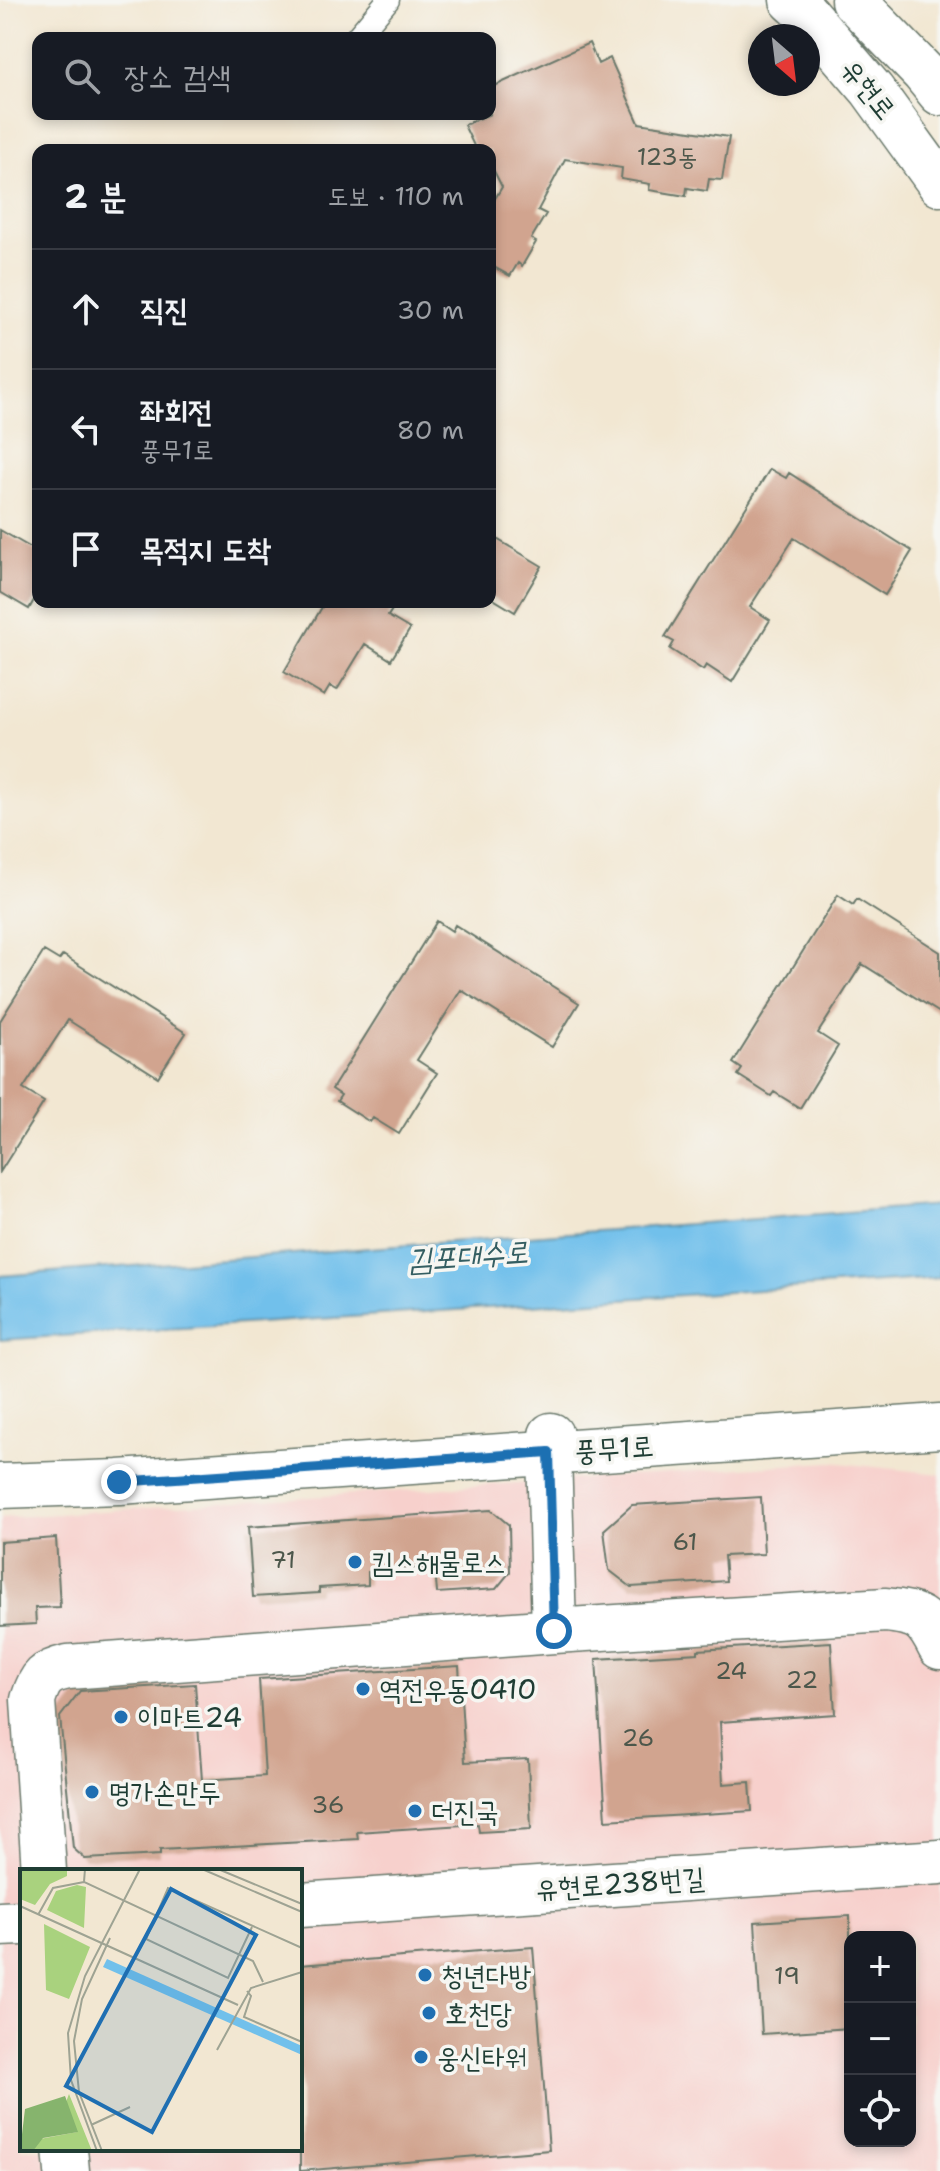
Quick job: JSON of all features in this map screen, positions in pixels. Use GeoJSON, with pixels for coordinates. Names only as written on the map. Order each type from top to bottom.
{"type":"FeatureCollection","features":[{"type":"Feature","properties":{"kind":"street","name":"유현로"},"geometry":{"type":"LineString","coordinates":[[792,0],[872,90],[940,184]]}},
{"type":"Feature","properties":{"kind":"street","name":"유현로"},"geometry":{"type":"LineString","coordinates":[[853,0],[940,93]]}},
{"type":"Feature","properties":{"kind":"street","name":"풍무1로"},"geometry":{"type":"LineString","coordinates":[[0,1486],[119,1482],[940,1410]]}},
{"type":"Feature","properties":{"kind":"street","name":"풍무1로"},"geometry":{"type":"LineString","coordinates":[[0,1470],[940,1426]]}},
{"type":"Feature","properties":{"kind":"street"},"geometry":{"type":"LineString","coordinates":[[550,1443],[554,1631]]}},
{"type":"Feature","properties":{"kind":"street"},"geometry":{"type":"LineString","coordinates":[[44,1869],[33,1700],[38,1683],[51,1671],[68,1667],[554,1631],[886,1610],[913,1614],[931,1628],[940,1647]]}},
{"type":"Feature","properties":{"kind":"street","name":"유현로238번길"},"geometry":{"type":"LineString","coordinates":[[302,1905],[940,1862]]}},
{"type":"Feature","properties":{"kind":"street"},"geometry":{"type":"LineString","coordinates":[[0,1924],[20,1923]]}},
{"type":"Feature","properties":{"kind":"street"},"geometry":{"type":"LineString","coordinates":[[65,2151],[67,2171]]}},
{"type":"Feature","properties":{"kind":"lane"},"geometry":{"type":"LineString","coordinates":[[361,32],[388,0]]}},
{"type":"Feature","properties":{"kind":"shaded area"},"geometry":{"type":"Polygon","coordinates":[[[830,1462],[940,1474],[940,2171],[0,2171],[0,1518],[830,1462]]]}},
{"type":"Feature","properties":{"kind":"water","name":"김포대수로"},"geometry":{"type":"Polygon","coordinates":[[[940,1205],[940,1278],[0,1340],[0,1276],[940,1205]]]}},
{"type":"Feature","properties":{"kind":"building"},"geometry":{"type":"Polygon","coordinates":[[[589,43],[598,64],[610,58],[639,123],[729,137],[722,180],[709,179],[707,191],[687,188],[686,196],[649,190],[650,184],[621,179],[622,168],[565,159],[538,210],[546,214],[531,239],[536,242],[522,266],[518,263],[510,276],[496,268],[496,197],[502,187],[496,175],[496,144],[473,144],[464,125],[476,120],[496,120],[496,85],[589,43]]]}},
{"type":"Feature","properties":{"kind":"building"},"geometry":{"type":"Polygon","coordinates":[[[770,469],[786,478],[789,473],[912,551],[885,595],[794,538],[750,607],[770,620],[732,682],[706,665],[703,670],[670,649],[674,642],[665,637],[770,469]]]}},
{"type":"Feature","properties":{"kind":"building"},"geometry":{"type":"Polygon","coordinates":[[[0,530],[32,549],[32,604],[29,609],[0,592],[0,530]]]}},
{"type":"Feature","properties":{"kind":"building"},"geometry":{"type":"Polygon","coordinates":[[[496,539],[542,566],[515,612],[496,601],[496,539]]]}},
{"type":"Feature","properties":{"kind":"building"},"geometry":{"type":"Polygon","coordinates":[[[321,608],[393,608],[388,616],[410,629],[391,660],[365,644],[337,690],[330,686],[324,696],[284,672],[321,608]]]}},
{"type":"Feature","properties":{"kind":"building"},"geometry":{"type":"Polygon","coordinates":[[[838,895],[853,905],[857,899],[940,952],[940,1013],[862,964],[818,1033],[838,1046],[800,1108],[774,1092],[771,1096],[738,1075],[742,1069],[733,1063],[838,895]]]}},
{"type":"Feature","properties":{"kind":"building"},"geometry":{"type":"Polygon","coordinates":[[[437,921],[452,931],[455,925],[579,1003],[552,1047],[461,990],[417,1060],[437,1073],[399,1134],[373,1118],[370,1122],[337,1101],[341,1095],[332,1089],[437,921]]]}},
{"type":"Feature","properties":{"kind":"building"},"geometry":{"type":"Polygon","coordinates":[[[44,951],[59,960],[63,955],[186,1033],[158,1077],[68,1020],[23,1089],[44,1102],[0,1172],[0,1021],[44,951]]]}},
{"type":"Feature","properties":{"kind":"building"},"geometry":{"type":"Polygon","coordinates":[[[761,1497],[764,1554],[724,1556],[726,1581],[631,1587],[609,1570],[604,1530],[632,1505],[761,1497]]]}},
{"type":"Feature","properties":{"kind":"building"},"geometry":{"type":"Polygon","coordinates":[[[491,1510],[509,1525],[510,1572],[496,1589],[437,1593],[435,1567],[368,1572],[368,1585],[319,1588],[319,1593],[253,1597],[248,1527],[491,1510]]]}},
{"type":"Feature","properties":{"kind":"building"},"geometry":{"type":"Polygon","coordinates":[[[56,1538],[60,1607],[35,1608],[36,1624],[0,1626],[0,1542],[56,1538]]]}},
{"type":"Feature","properties":{"kind":"building"},"geometry":{"type":"Polygon","coordinates":[[[831,1642],[835,1714],[720,1722],[723,1784],[750,1782],[752,1811],[606,1820],[596,1659],[831,1642]]]}},
{"type":"Feature","properties":{"kind":"building"},"geometry":{"type":"Polygon","coordinates":[[[459,1666],[465,1762],[528,1759],[531,1829],[479,1832],[478,1824],[357,1832],[358,1839],[160,1850],[160,1855],[85,1859],[73,1848],[60,1717],[80,1691],[195,1684],[202,1780],[265,1776],[259,1679],[459,1666]]]}},
{"type":"Feature","properties":{"kind":"building"},"geometry":{"type":"Polygon","coordinates":[[[850,1916],[850,1931],[844,1931],[844,2028],[762,2034],[755,1922],[850,1916]]]}},
{"type":"Feature","properties":{"kind":"building","name":"웅신타워"},"geometry":{"type":"Polygon","coordinates":[[[533,1947],[549,2150],[300,2171],[302,1965],[533,1947]]]}},
{"type":"Feature","properties":{"kind":"place","name":"킴스해물로스"},"geometry":{"type":"Point","coordinates":[355,1562]}},
{"type":"Feature","properties":{"kind":"place","name":"역전우동0410"},"geometry":{"type":"Point","coordinates":[363,1689]}},
{"type":"Feature","properties":{"kind":"place","name":"이마트24"},"geometry":{"type":"Point","coordinates":[121,1717]}},
{"type":"Feature","properties":{"kind":"place","name":"명가손만두"},"geometry":{"type":"Point","coordinates":[92,1792]}},
{"type":"Feature","properties":{"kind":"place","name":"더진국"},"geometry":{"type":"Point","coordinates":[415,1811]}},
{"type":"Feature","properties":{"kind":"place","name":"청년다방"},"geometry":{"type":"Point","coordinates":[425,1975]}},
{"type":"Feature","properties":{"kind":"place","name":"호천당"},"geometry":{"type":"Point","coordinates":[429,2013]}},
{"type":"Feature","properties":{"kind":"place","name":"웅신타워"},"geometry":{"type":"Point","coordinates":[421,2057]}},
{"type":"Feature","properties":{"kind":"route"},"geometry":{"type":"LineString","coordinates":[[119,1482],[549,1452],[554,1631]]}}]}
